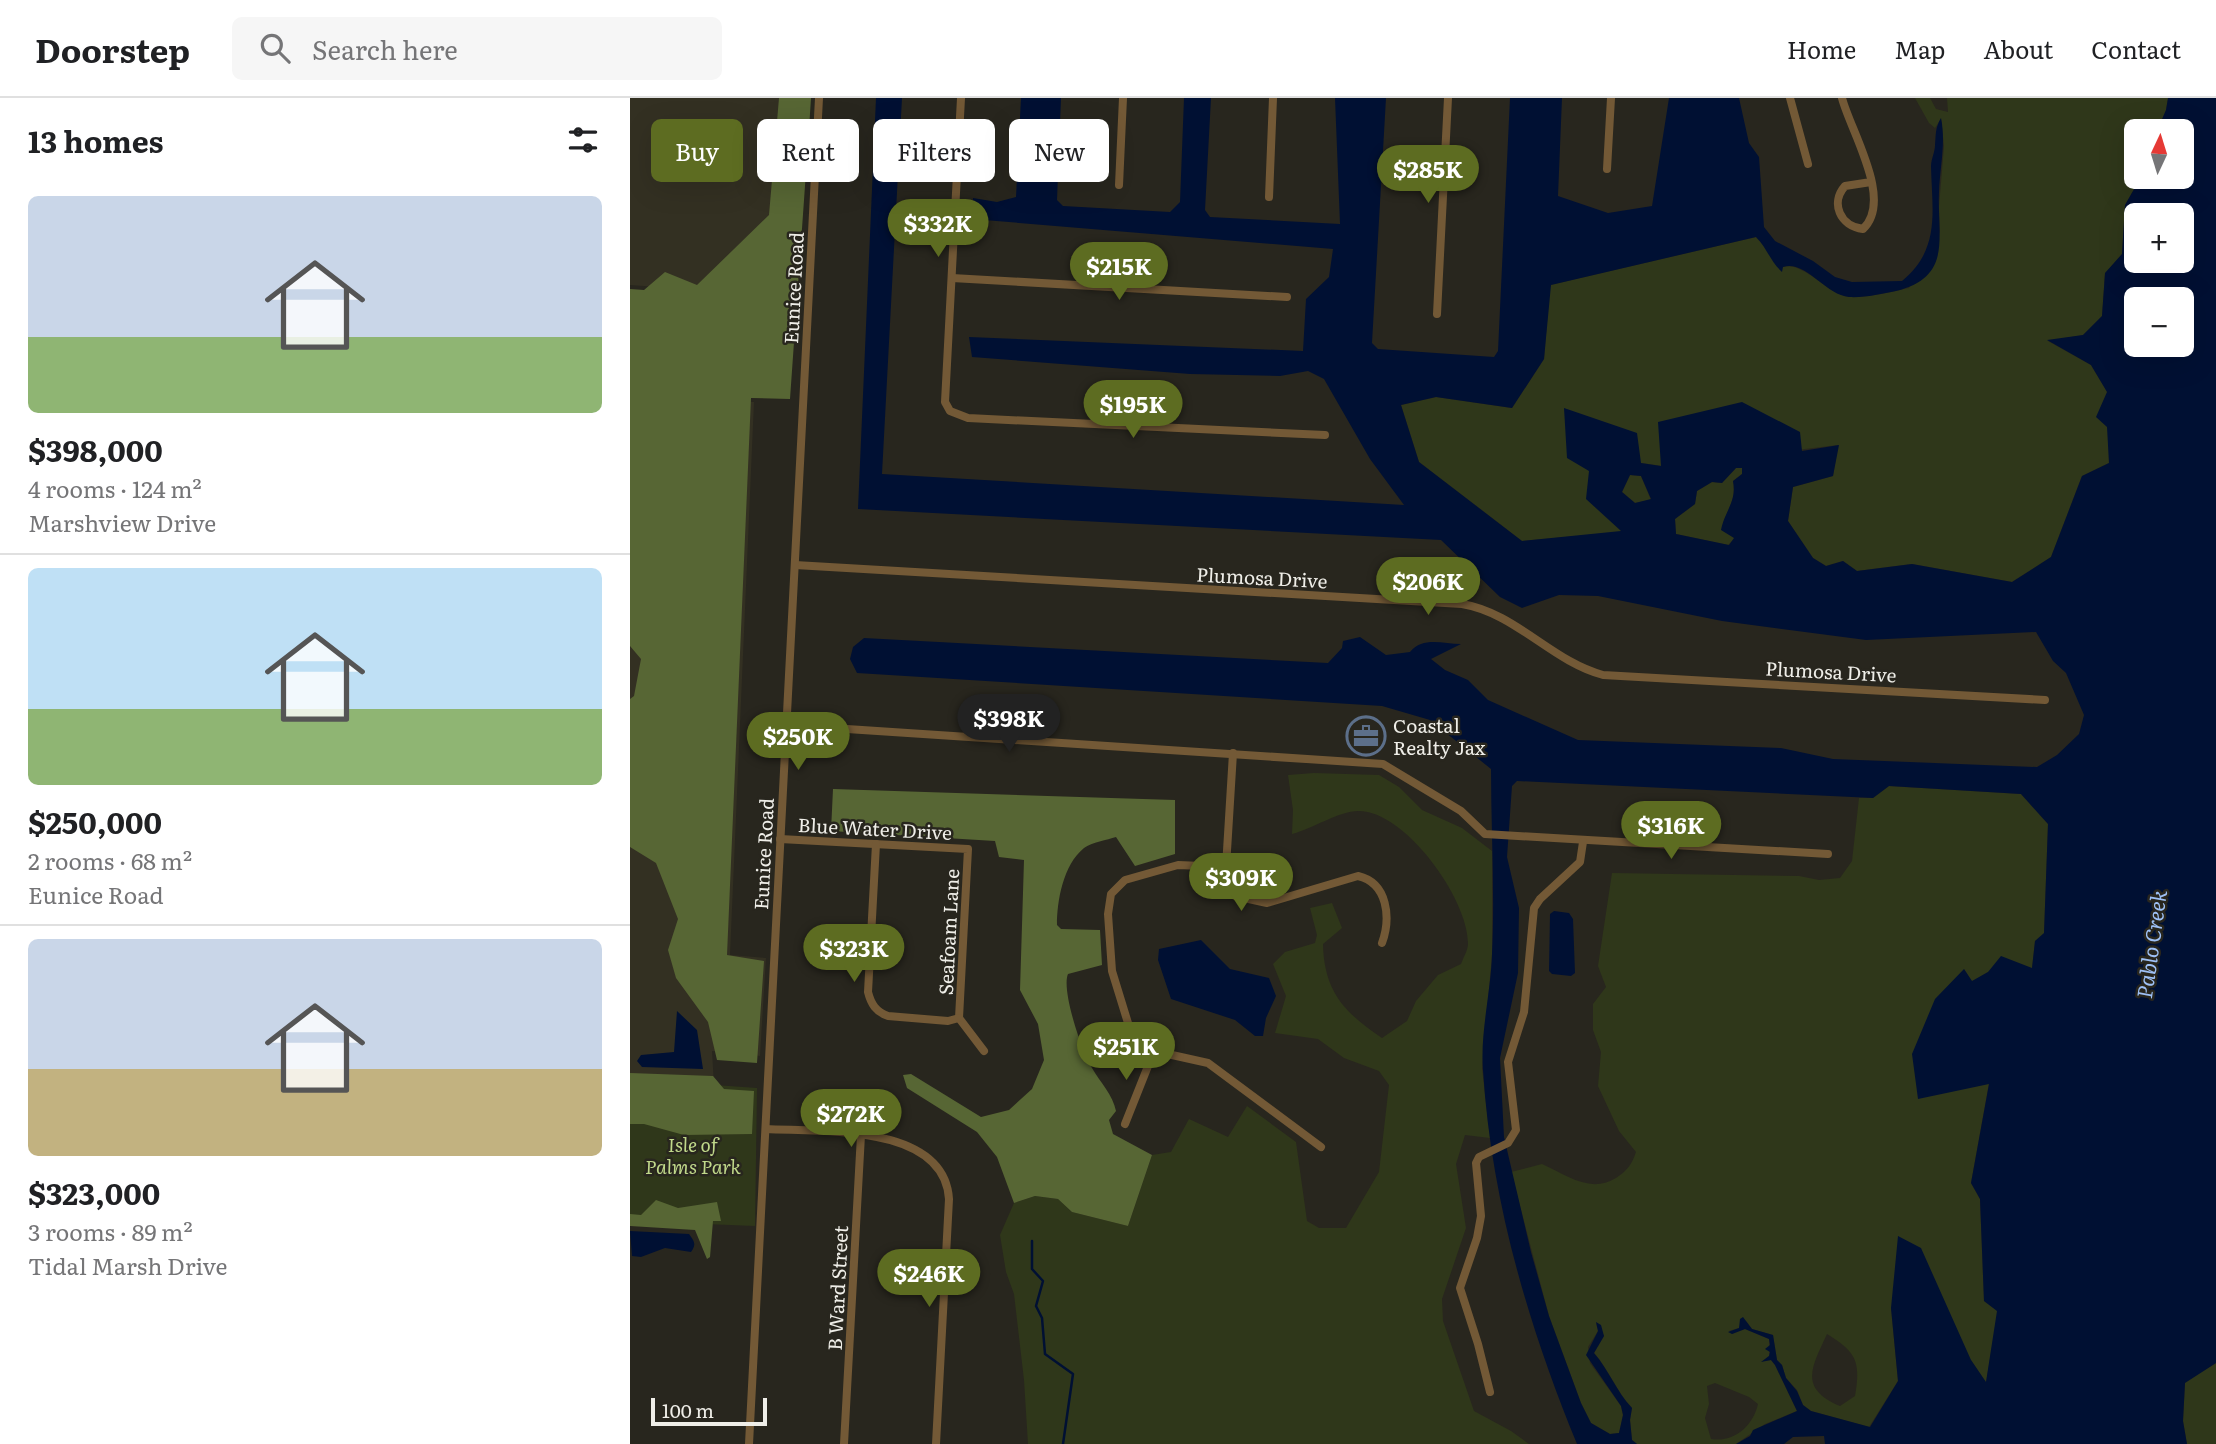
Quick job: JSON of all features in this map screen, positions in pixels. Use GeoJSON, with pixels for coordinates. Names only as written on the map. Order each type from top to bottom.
{"type":"FeatureCollection","features":[{"type":"Feature","properties":{"kind":"street","name":"Eunice Road"},"geometry":{"type":"LineString","coordinates":[[749,1444],[819,98]]}},
{"type":"Feature","properties":{"kind":"street"},"geometry":{"type":"LineString","coordinates":[[961,98],[945,402],[950,411],[968,418],[1325,435]]}},
{"type":"Feature","properties":{"kind":"street"},"geometry":{"type":"LineString","coordinates":[[1119,185],[1123,98]]}},
{"type":"Feature","properties":{"kind":"street"},"geometry":{"type":"LineString","coordinates":[[1269,197],[1273,98]]}},
{"type":"Feature","properties":{"kind":"street"},"geometry":{"type":"LineString","coordinates":[[1437,314],[1448,98]]}},
{"type":"Feature","properties":{"kind":"street"},"geometry":{"type":"LineString","coordinates":[[1607,169],[1611,98]]}},
{"type":"Feature","properties":{"kind":"street"},"geometry":{"type":"LineString","coordinates":[[1790,98],[1808,164]]}},
{"type":"Feature","properties":{"kind":"street"},"geometry":{"type":"LineString","coordinates":[[1842,98],[1847,118],[1867,157],[1871,183],[1871,219],[1863,229],[1856,228],[1840,214],[1837,208],[1838,197],[1845,186],[1871,183]]}},
{"type":"Feature","properties":{"kind":"street"},"geometry":{"type":"LineString","coordinates":[[952,278],[1287,297]]}},
{"type":"Feature","properties":{"kind":"street","name":"Plumosa Drive"},"geometry":{"type":"LineString","coordinates":[[795,565],[1462,604],[1507,620],[1581,667],[1603,675],[2045,700]]}},
{"type":"Feature","properties":{"kind":"street"},"geometry":{"type":"LineString","coordinates":[[786,725],[1383,764],[1461,811],[1485,834],[1828,855]]}},
{"type":"Feature","properties":{"kind":"street"},"geometry":{"type":"LineString","coordinates":[[1233,753],[1226,867],[1235,896],[1255,902],[1282,899],[1358,876],[1369,879],[1379,888],[1387,909],[1387,928],[1382,943]]}},
{"type":"Feature","properties":{"kind":"street","name":"Blue Water Drive"},"geometry":{"type":"LineString","coordinates":[[780,839],[968,849]]}},
{"type":"Feature","properties":{"kind":"street"},"geometry":{"type":"LineString","coordinates":[[1490,1392],[1460,1288],[1478,1238],[1481,1216],[1476,1163],[1485,1153],[1508,1143],[1516,1130],[1508,1062],[1524,1012],[1534,908],[1540,899],[1580,862],[1583,842]]}},
{"type":"Feature","properties":{"kind":"street"},"geometry":{"type":"LineString","coordinates":[[876,844],[868,992],[872,1004],[880,1013],[888,1016],[948,1021],[959,1018]]}},
{"type":"Feature","properties":{"kind":"street","name":"Seafoam Lane"},"geometry":{"type":"LineString","coordinates":[[968,849],[959,1018],[984,1051]]}},
{"type":"Feature","properties":{"kind":"street"},"geometry":{"type":"LineString","coordinates":[[1226,867],[1178,865],[1125,880],[1111,894],[1108,914],[1112,971],[1132,1036],[1154,1051],[1208,1063],[1321,1147]]}},
{"type":"Feature","properties":{"kind":"street"},"geometry":{"type":"LineString","coordinates":[[1125,1124],[1154,1051]]}},
{"type":"Feature","properties":{"kind":"street"},"geometry":{"type":"LineString","coordinates":[[766,1129],[861,1135],[899,1142],[931,1163],[947,1184],[949,1199],[936,1444]]}},
{"type":"Feature","properties":{"kind":"street","name":"B Ward Street"},"geometry":{"type":"LineString","coordinates":[[844,1444],[861,1135]]}},
{"type":"Feature","properties":{"kind":"shaded area"},"geometry":{"type":"Polygon","coordinates":[[[630,98],[806,98],[805,119],[757,119],[757,182],[801,182],[795,297],[630,285],[630,98]]]}},
{"type":"Feature","properties":{"kind":"shaded area"},"geometry":{"type":"Polygon","coordinates":[[[630,396],[754,402],[730,955],[766,958],[760,1056],[712,1051],[714,1085],[630,1079],[630,396]]]}},
{"type":"Feature","properties":{"kind":"green space"},"geometry":{"type":"Polygon","coordinates":[[[779,98],[811,98],[810,119],[777,119],[779,98]]]}},
{"type":"Feature","properties":{"kind":"green space"},"geometry":{"type":"Polygon","coordinates":[[[1915,98],[1930,98],[1936,109],[1948,112],[1947,98],[2168,98],[2162,119],[2124,119],[2124,189],[2134,189],[2124,203],[2122,254],[2105,274],[2102,316],[2083,335],[2048,341],[2091,365],[2108,393],[2109,463],[2082,476],[2051,557],[2012,582],[1912,564],[1857,571],[1843,561],[1826,566],[1813,558],[1788,521],[1793,487],[1833,476],[1838,445],[1662,466],[1641,463],[1589,471],[1622,532],[1522,541],[1419,462],[1401,405],[1436,397],[1512,408],[1544,359],[1550,285],[1756,237],[1783,267],[1797,268],[1845,296],[1868,296],[1909,288],[1940,232],[1939,207],[1944,146],[1941,119],[1935,128],[1929,123],[1915,98]]]}},
{"type":"Feature","properties":{"kind":"green space"},"geometry":{"type":"Polygon","coordinates":[[[772,182],[805,182],[790,399],[751,398],[727,955],[764,961],[757,1063],[717,1060],[708,1022],[676,978],[668,950],[678,919],[656,863],[630,847],[630,699],[634,696],[641,659],[630,646],[630,289],[644,290],[665,272],[697,285],[769,215],[772,182]]]}},
{"type":"Feature","properties":{"kind":"green space"},"geometry":{"type":"Polygon","coordinates":[[[1736,468],[1742,468],[1742,474],[1733,481],[1732,500],[1722,530],[1735,538],[1728,545],[1676,534],[1675,519],[1695,504],[1697,491],[1712,482],[1722,483],[1736,468]]]}},
{"type":"Feature","properties":{"kind":"green space"},"geometry":{"type":"Polygon","coordinates":[[[1630,475],[1641,476],[1651,500],[1635,503],[1622,492],[1630,475]]]}},
{"type":"Feature","properties":{"kind":"green space"},"geometry":{"type":"Polygon","coordinates":[[[1288,775],[1379,775],[1399,787],[1422,810],[1462,828],[1492,851],[1492,955],[1482,1068],[1490,1138],[1465,1135],[1456,1164],[1466,1228],[1442,1299],[1443,1321],[1474,1411],[1529,1444],[1028,1444],[1014,1294],[1006,1272],[1000,1235],[1014,1203],[1035,1196],[1058,1199],[1072,1212],[1128,1226],[1152,1155],[1171,1152],[1189,1119],[1228,1137],[1247,1106],[1296,1142],[1307,1221],[1319,1228],[1346,1228],[1379,1172],[1389,1085],[1379,1071],[1344,1058],[1318,1039],[1275,1033],[1286,996],[1273,964],[1285,952],[1315,943],[1317,935],[1310,908],[1332,903],[1342,928],[1323,944],[1327,975],[1332,988],[1347,1010],[1382,1038],[1407,1021],[1416,1001],[1438,975],[1461,964],[1468,946],[1465,926],[1446,882],[1414,841],[1395,825],[1376,815],[1358,811],[1334,817],[1292,834],[1293,810],[1288,775]]]}},
{"type":"Feature","properties":{"kind":"green space"},"geometry":{"type":"Polygon","coordinates":[[[1889,786],[2021,794],[2048,824],[2044,934],[2035,941],[2032,969],[1988,972],[1972,982],[1964,969],[1989,1083],[1971,1183],[1980,1199],[1984,1301],[1998,1311],[1986,1383],[1971,1360],[1891,1308],[1898,1381],[1869,1427],[1811,1411],[1803,1405],[1797,1390],[1786,1378],[1782,1365],[1777,1360],[1773,1335],[1752,1329],[1746,1321],[1739,1328],[1729,1331],[1732,1334],[1745,1329],[1769,1339],[1769,1356],[1763,1361],[1771,1360],[1775,1365],[1797,1411],[1765,1424],[1736,1444],[1637,1444],[1632,1440],[1632,1408],[1594,1353],[1604,1336],[1596,1323],[1598,1331],[1588,1347],[1590,1363],[1621,1406],[1623,1415],[1619,1433],[1610,1434],[1591,1423],[1581,1403],[1549,1316],[1511,1172],[1542,1164],[1579,1181],[1597,1184],[1623,1173],[1636,1152],[1619,1131],[1598,1086],[1601,1052],[1593,1030],[1593,1004],[1606,987],[1598,966],[1612,873],[1799,876],[1819,880],[1840,878],[1852,861],[1859,798],[1873,798],[1889,786]],[[1827,1334],[1813,1367],[1813,1384],[1818,1392],[1840,1406],[1855,1396],[1856,1366],[1850,1352],[1827,1334]],[[1715,1383],[1707,1386],[1709,1404],[1705,1418],[1711,1439],[1719,1440],[1735,1435],[1747,1426],[1758,1404],[1749,1397],[1715,1383]]]}},
{"type":"Feature","properties":{"kind":"green space"},"geometry":{"type":"Polygon","coordinates":[[[833,789],[1175,800],[1175,854],[1135,866],[1116,837],[1091,844],[1077,855],[1071,864],[1058,905],[1057,925],[1061,929],[1100,930],[1102,965],[1068,974],[1067,993],[1070,1007],[1088,1060],[1114,1105],[1116,1111],[1109,1120],[1113,1134],[1152,1155],[1128,1226],[1072,1212],[1058,1199],[1035,1196],[1014,1203],[997,1157],[977,1132],[907,1088],[903,1075],[911,1074],[981,1117],[1009,1110],[1032,1089],[1044,1060],[1038,1024],[1020,990],[1024,860],[999,857],[995,841],[831,831],[833,789]]]}},
{"type":"Feature","properties":{"kind":"green space"},"geometry":{"type":"Polygon","coordinates":[[[630,1073],[713,1076],[724,1089],[754,1091],[752,1134],[684,1135],[644,1124],[630,1124],[630,1073]]]}},
{"type":"Feature","properties":{"kind":"green space","name":"Isle of Palms Park"},"geometry":{"type":"Polygon","coordinates":[[[630,1079],[757,1088],[755,1226],[630,1221],[630,1079]]]}},
{"type":"Feature","properties":{"kind":"green space"},"geometry":{"type":"Polygon","coordinates":[[[656,1200],[678,1208],[717,1202],[721,1221],[713,1221],[710,1257],[707,1259],[695,1230],[630,1226],[630,1214],[641,1215],[656,1200]]]}},
{"type":"Feature","properties":{"kind":"green space"},"geometry":{"type":"Polygon","coordinates":[[[2216,1363],[2216,1444],[2187,1444],[2183,1421],[2185,1382],[2216,1363]]]}},
{"type":"Feature","properties":{"kind":"water"},"geometry":{"type":"Polygon","coordinates":[[[876,98],[902,98],[901,119],[875,119],[876,98]]]}},
{"type":"Feature","properties":{"kind":"water"},"geometry":{"type":"Polygon","coordinates":[[[1021,98],[1061,98],[1060,119],[1020,119],[1021,98]]]}},
{"type":"Feature","properties":{"kind":"water","name":"Pablo Creek"},"geometry":{"type":"Polygon","coordinates":[[[1184,98],[1211,98],[1205,210],[1210,217],[1340,224],[1335,98],[1386,98],[1372,343],[1378,349],[1494,357],[1498,351],[1510,98],[1562,98],[1558,196],[1608,213],[1652,206],[1669,98],[1739,98],[1749,143],[1759,157],[1764,227],[1775,241],[1813,261],[1835,277],[1852,282],[1902,281],[1923,256],[1932,228],[1931,163],[1941,118],[1943,146],[1938,254],[1934,266],[1914,285],[1866,296],[1840,295],[1800,268],[1783,267],[1782,272],[1756,237],[1551,285],[1544,359],[1512,408],[1436,397],[1401,405],[1419,462],[1522,541],[1621,531],[1586,499],[1589,471],[1567,458],[1564,408],[1637,433],[1641,463],[1661,466],[1658,422],[1742,402],[1800,432],[1802,451],[1839,445],[1833,476],[1793,487],[1788,521],[1813,558],[1826,566],[1843,561],[1857,571],[1912,564],[2012,582],[2051,557],[2082,476],[2109,463],[2107,427],[2096,417],[2107,392],[2091,365],[2047,340],[2083,335],[2102,316],[2105,273],[2122,254],[2124,221],[2124,273],[2194,273],[2194,203],[2126,203],[2134,189],[2194,189],[2194,119],[2162,119],[2168,98],[2216,98],[2216,1363],[2185,1383],[2183,1421],[2187,1444],[1825,1444],[1824,1436],[1793,1437],[1784,1444],[1736,1444],[1750,1436],[1753,1430],[1797,1411],[1775,1365],[1771,1360],[1761,1362],[1769,1356],[1770,1352],[1765,1349],[1770,1345],[1769,1339],[1745,1329],[1732,1334],[1728,1332],[1739,1328],[1740,1319],[1743,1317],[1752,1329],[1773,1335],[1777,1360],[1803,1405],[1811,1411],[1870,1427],[1898,1381],[1891,1308],[1898,1236],[1921,1248],[1971,1360],[1986,1382],[1997,1311],[1984,1301],[1980,1199],[1971,1183],[1989,1084],[1918,1099],[1912,1054],[1935,999],[1964,969],[1972,981],[1988,972],[2001,956],[2032,968],[2035,941],[2044,933],[2048,824],[2021,794],[1889,786],[1873,798],[1517,781],[1512,786],[1507,857],[1519,908],[1518,973],[1500,1058],[1504,1137],[1549,1316],[1581,1403],[1591,1423],[1610,1434],[1619,1433],[1623,1415],[1621,1406],[1586,1355],[1598,1331],[1596,1322],[1601,1325],[1604,1336],[1594,1353],[1632,1408],[1632,1440],[1637,1444],[1577,1444],[1543,1354],[1515,1261],[1503,1214],[1487,1118],[1482,1056],[1493,931],[1491,769],[1430,720],[1382,706],[857,673],[850,659],[853,647],[864,638],[1328,663],[1342,648],[1343,641],[1360,637],[1386,655],[1410,652],[1427,642],[1461,644],[1431,659],[1445,670],[1468,680],[1488,700],[1578,740],[1781,748],[1833,759],[2037,767],[2057,755],[2079,734],[2084,715],[2066,673],[2053,661],[2036,632],[1866,640],[1722,621],[1598,596],[1559,595],[1522,608],[1500,597],[1441,540],[858,509],[873,166],[873,182],[898,182],[882,474],[1404,505],[1370,459],[1324,379],[1308,371],[1280,376],[1190,374],[972,357],[969,337],[1303,351],[1306,299],[1329,277],[1333,249],[972,219],[973,198],[997,202],[1016,197],[1017,182],[1058,182],[1057,200],[1063,206],[1170,212],[1180,202],[1184,98]],[[1736,468],[1722,483],[1712,482],[1697,491],[1695,504],[1675,519],[1676,534],[1729,545],[1734,538],[1721,530],[1732,500],[1733,481],[1742,474],[1742,468],[1736,468]],[[1630,475],[1622,492],[1635,503],[1651,499],[1641,476],[1630,475]]]}},
{"type":"Feature","properties":{"kind":"water"},"geometry":{"type":"Polygon","coordinates":[[[1554,911],[1569,913],[1573,919],[1575,973],[1571,976],[1552,974],[1549,971],[1550,914],[1554,911]]]}},
{"type":"Feature","properties":{"kind":"water"},"geometry":{"type":"Polygon","coordinates":[[[1201,940],[1230,969],[1269,978],[1276,996],[1266,1018],[1263,1036],[1255,1036],[1235,1020],[1171,999],[1158,960],[1159,949],[1201,940]]]}},
{"type":"Feature","properties":{"kind":"water"},"geometry":{"type":"Polygon","coordinates":[[[677,1011],[697,1030],[703,1069],[642,1067],[637,1061],[641,1055],[674,1052],[677,1011]]]}},
{"type":"Feature","properties":{"kind":"water"},"geometry":{"type":"Polygon","coordinates":[[[630,1231],[689,1234],[694,1247],[691,1252],[665,1248],[641,1257],[632,1256],[630,1231]]]}},
{"type":"Feature","properties":{"kind":"waterway"},"geometry":{"type":"LineString","coordinates":[[1032,1241],[1032,1269],[1043,1281],[1036,1306],[1042,1318],[1045,1354],[1073,1374],[1063,1444]]}},
{"type":"Feature","properties":{"kind":"place","name":"Coastal Realty Jax"},"geometry":{"type":"Point","coordinates":[1366,736]}}]}
